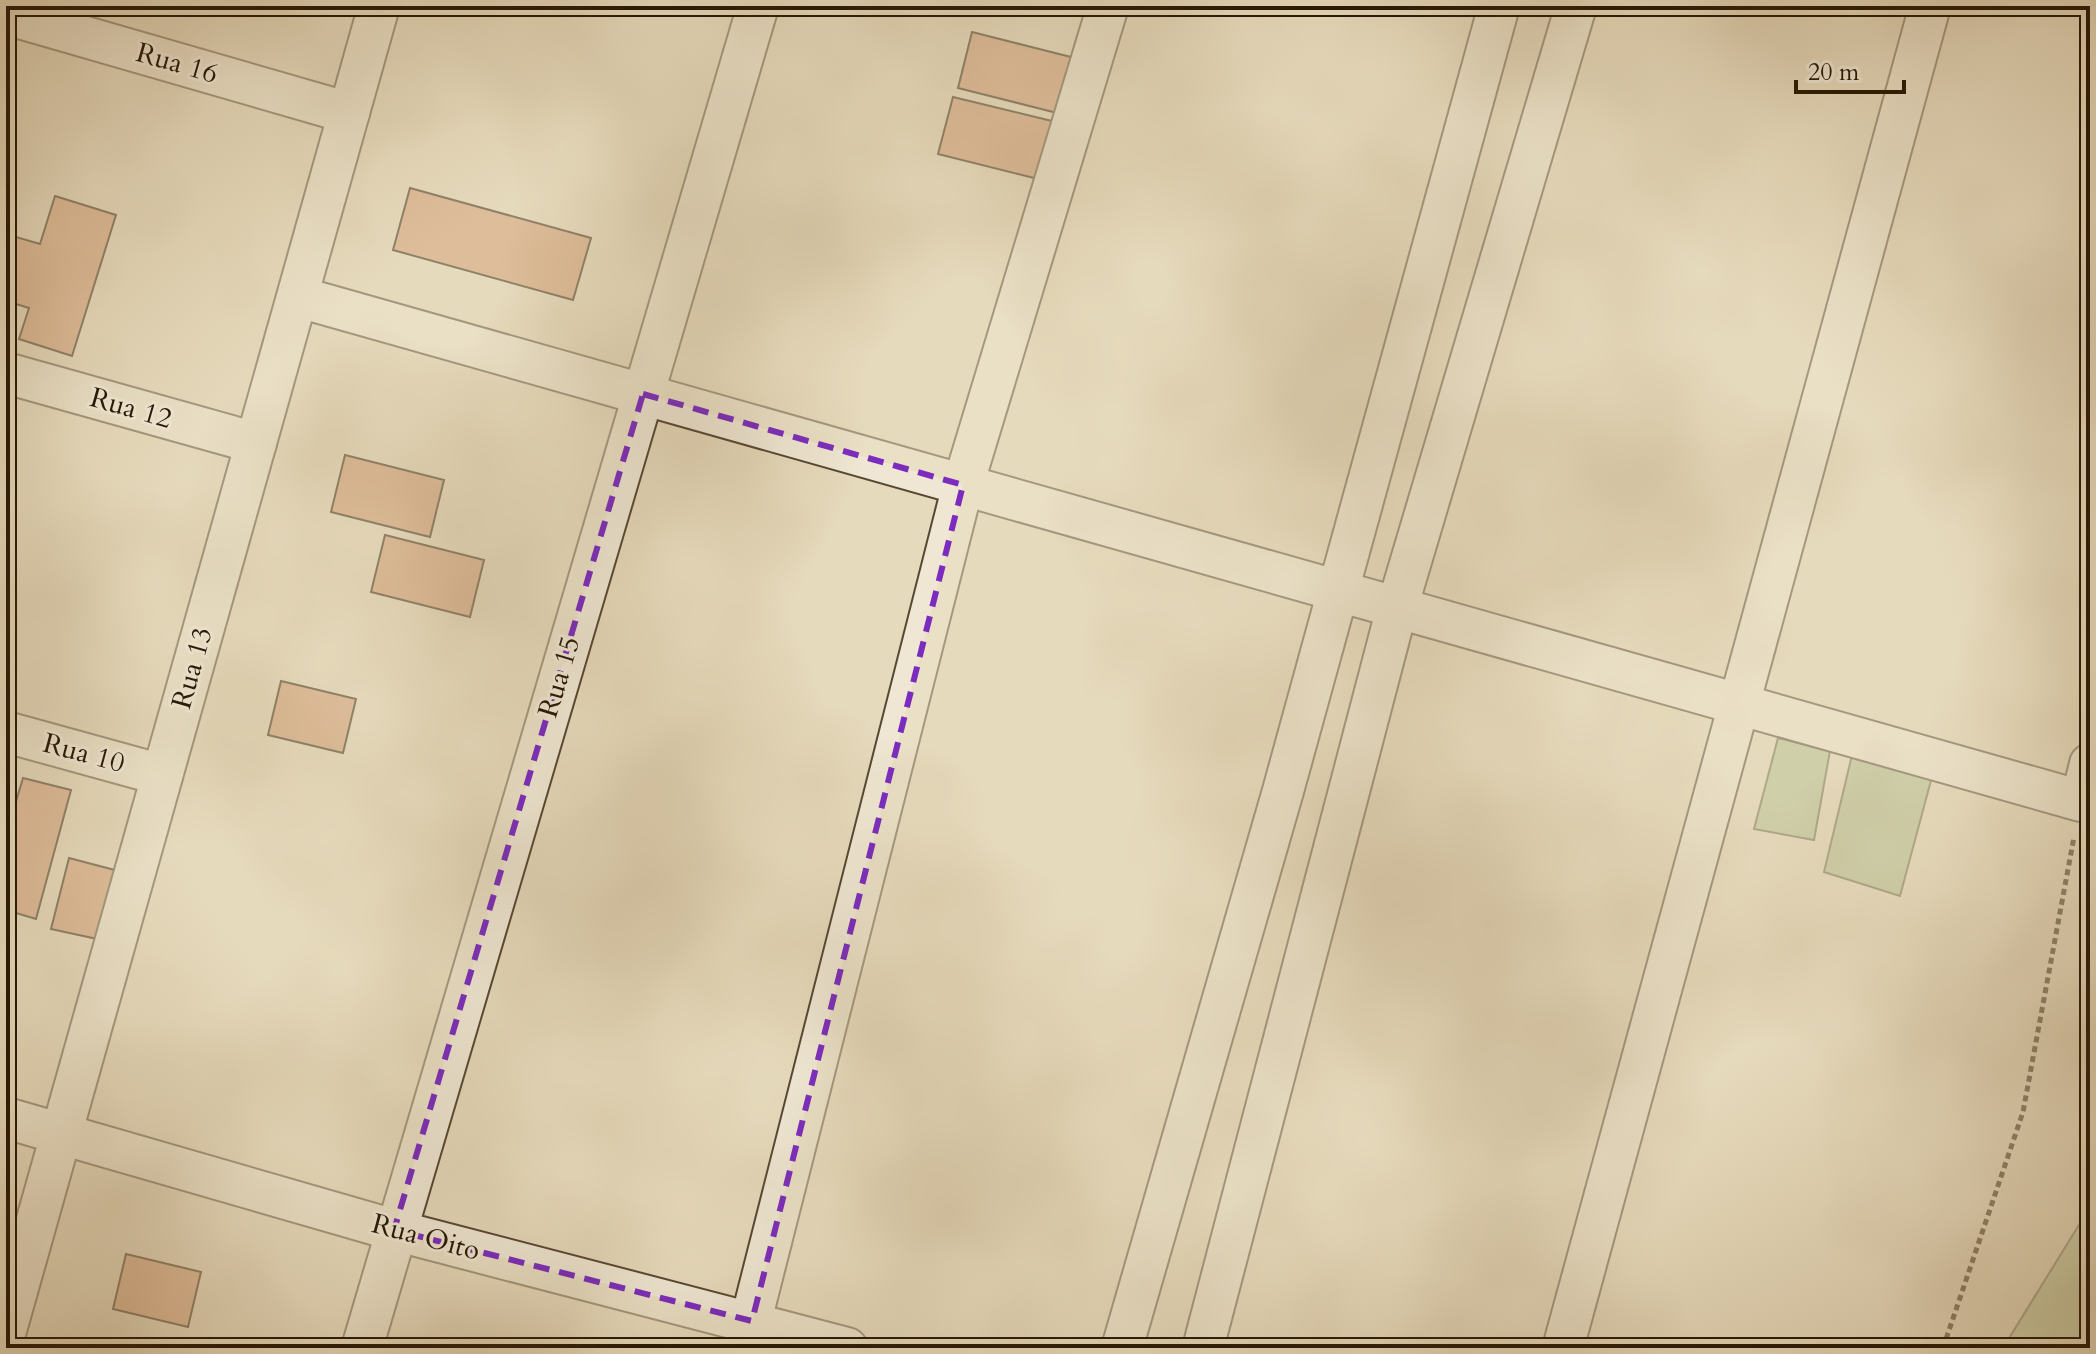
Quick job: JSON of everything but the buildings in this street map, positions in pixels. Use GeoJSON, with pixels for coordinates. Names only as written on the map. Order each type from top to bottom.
{"type":"FeatureCollection","features":[{"type":"Feature","properties":{"kind":"street","name":"Rua 13"},"geometry":{"type":"LineString","coordinates":[[6,1330],[379,6]]}},
{"type":"Feature","properties":{"kind":"street","name":"Rua 15"},"geometry":{"type":"LineString","coordinates":[[362,1348],[394,1230],[758,6]]}},
{"type":"Feature","properties":{"kind":"street"},"geometry":{"type":"LineString","coordinates":[[748,1334],[963,485],[1108,6]]}},
{"type":"Feature","properties":{"kind":"street"},"geometry":{"type":"LineString","coordinates":[[1122,1348],[1283,791],[1335,590],[1499,6]]}},
{"type":"Feature","properties":{"kind":"street"},"geometry":{"type":"LineString","coordinates":[[1203,1348],[1397,608],[1576,6]]}},
{"type":"Feature","properties":{"kind":"street"},"geometry":{"type":"LineString","coordinates":[[1563,1348],[1930,6]]}},
{"type":"Feature","properties":{"kind":"street","name":"Rua 16"},"geometry":{"type":"LineString","coordinates":[[6,14],[349,113]]}},
{"type":"Feature","properties":{"kind":"street"},"geometry":{"type":"LineString","coordinates":[[299,297],[1740,705],[2085,782]]}},
{"type":"Feature","properties":{"kind":"street","name":"Rua 12"},"geometry":{"type":"LineString","coordinates":[[6,373],[256,443]]}},
{"type":"Feature","properties":{"kind":"street","name":"Rua 10"},"geometry":{"type":"LineString","coordinates":[[6,732],[162,775]]}},
{"type":"Feature","properties":{"kind":"street","name":"Rua Oito"},"geometry":{"type":"LineString","coordinates":[[6,1118],[748,1334],[847,1348]]}},
{"type":"Feature","properties":{"kind":"path"},"geometry":{"type":"LineString","coordinates":[[1943,1348],[2023,1112],[2085,782]]}},
{"type":"Feature","properties":{"kind":"highlighted area"},"geometry":{"type":"Polygon","coordinates":[[[643,394],[963,485],[752,1321],[394,1230],[643,394]]]}},
{"type":"Feature","properties":{"kind":"green space"},"geometry":{"type":"Polygon","coordinates":[[[1778,738],[1830,751],[1814,840],[1754,829],[1778,738]]]}},
{"type":"Feature","properties":{"kind":"green space"},"geometry":{"type":"Polygon","coordinates":[[[1853,751],[1933,773],[1900,896],[1824,872],[1853,751]]]}},
{"type":"Feature","properties":{"kind":"green space"},"geometry":{"type":"Polygon","coordinates":[[[2090,1207],[2090,1348],[2003,1348],[2090,1207]]]}}]}
